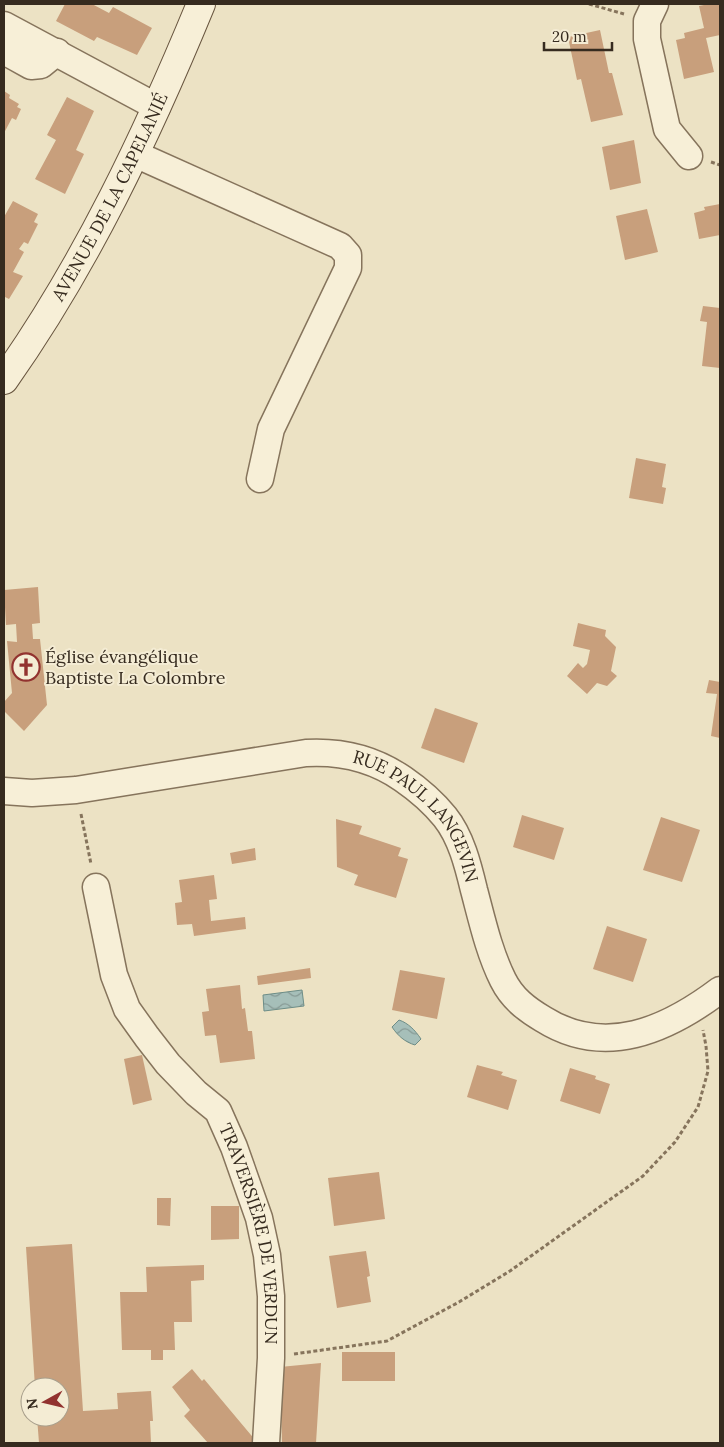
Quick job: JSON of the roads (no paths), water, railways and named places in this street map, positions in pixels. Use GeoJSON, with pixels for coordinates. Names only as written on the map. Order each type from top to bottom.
{"type":"FeatureCollection","features":[{"type":"Feature","properties":{"kind":"street","name":"AVENUE DE LA CAPELANIÉ"},"geometry":{"type":"LineString","coordinates":[[4,380],[93,236],[157,107],[201,4]]}},
{"type":"Feature","properties":{"kind":"street"},"geometry":{"type":"LineString","coordinates":[[651,12],[647,39],[666,129],[688,156]]}},
{"type":"Feature","properties":{"kind":"street"},"geometry":{"type":"LineString","coordinates":[[4,24],[157,107]]}},
{"type":"Feature","properties":{"kind":"street"},"geometry":{"type":"LineString","coordinates":[[4,51],[31,66],[41,65],[57,52]]}},
{"type":"Feature","properties":{"kind":"street"},"geometry":{"type":"LineString","coordinates":[[135,154],[340,246],[348,256],[348,268],[271,429],[260,479]]}},
{"type":"Feature","properties":{"kind":"street","name":"RUE PAUL LANGEVIN"},"geometry":{"type":"LineString","coordinates":[[4,791],[32,793],[76,790],[306,753],[340,754],[357,757],[376,763],[399,776],[425,794],[446,818],[458,840],[467,863],[494,960],[504,982],[516,1000],[534,1014],[554,1026],[576,1035],[600,1039],[644,1032],[667,1023],[692,1010],[720,990]]}},
{"type":"Feature","properties":{"kind":"street","name":"TRAVERSIÈRE DE VERDUN"},"geometry":{"type":"LineString","coordinates":[[96,887],[114,975],[127,1008],[146,1037],[168,1064],[196,1093],[218,1111],[234,1147],[259,1218],[267,1255],[271,1296],[271,1358],[266,1443]]}},
{"type":"Feature","properties":{"kind":"water"},"geometry":{"type":"Polygon","coordinates":[[[302,990],[304,1006],[264,1011],[263,995],[302,990]]]}},
{"type":"Feature","properties":{"kind":"water"},"geometry":{"type":"Polygon","coordinates":[[[399,1020],[411,1027],[421,1039],[415,1045],[402,1038],[392,1027],[399,1020]]]}},
{"type":"Feature","properties":{"kind":"place","name":"Église évangélique Baptiste La Colombre"},"geometry":{"type":"Point","coordinates":[26,667]}}]}
